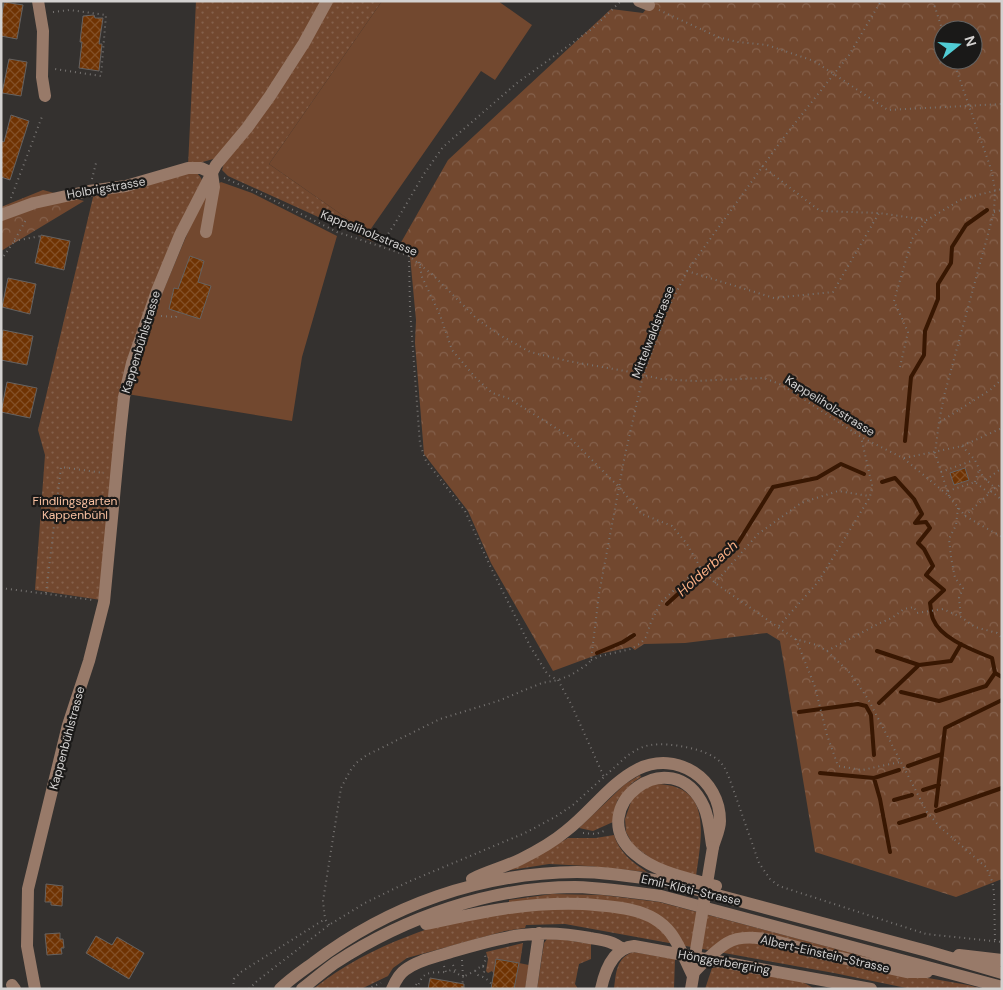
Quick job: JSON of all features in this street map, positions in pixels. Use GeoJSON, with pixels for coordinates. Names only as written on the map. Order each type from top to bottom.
{"type":"FeatureCollection","features":[{"type":"Feature","properties":{"kind":"street"},"geometry":{"type":"LineString","coordinates":[[38,1],[43,31],[42,77],[46,96]]}},
{"type":"Feature","properties":{"kind":"street","name":"Kappenbühlstrasse"},"geometry":{"type":"LineString","coordinates":[[35,989],[27,946],[28,889],[68,725],[104,602],[124,397],[140,339],[180,235],[212,172],[270,96],[327,1]]}},
{"type":"Feature","properties":{"kind":"street","name":"Holbrigstrasse"},"geometry":{"type":"LineString","coordinates":[[6,213],[34,203],[89,191],[126,186],[188,168],[201,168],[212,172]]}},
{"type":"Feature","properties":{"kind":"street"},"geometry":{"type":"LineString","coordinates":[[206,232],[214,187],[212,172]]}},
{"type":"Feature","properties":{"kind":"street"},"geometry":{"type":"LineString","coordinates":[[445,892],[521,859],[567,830],[623,779],[639,769],[663,763],[676,763],[688,768],[708,784],[719,808],[720,824],[712,847],[690,989]]}},
{"type":"Feature","properties":{"kind":"street"},"geometry":{"type":"LineString","coordinates":[[712,847],[705,809],[697,794],[687,784],[672,778],[658,778],[632,790],[624,801],[619,814],[619,826],[622,838],[633,853],[652,867],[733,891],[764,907]]}},
{"type":"Feature","properties":{"kind":"street","name":"Emil-Klöti-Strasse"},"geometry":{"type":"LineString","coordinates":[[280,989],[349,937],[377,921],[445,892],[528,875],[578,872],[624,875],[668,882],[927,951],[1002,973]]}},
{"type":"Feature","properties":{"kind":"street","name":"Emil-Klöti-Strasse"},"geometry":{"type":"LineString","coordinates":[[302,989],[335,963],[419,919],[462,904],[497,896],[552,888],[575,887],[626,890],[662,896],[1002,987]]}},
{"type":"Feature","properties":{"kind":"street"},"geometry":{"type":"LineString","coordinates":[[392,932],[494,909],[516,906],[553,903],[624,908],[644,914],[662,923],[674,938],[692,974]]}},
{"type":"Feature","properties":{"kind":"street"},"geometry":{"type":"LineString","coordinates":[[531,989],[539,933]]}},
{"type":"Feature","properties":{"kind":"street"},"geometry":{"type":"LineString","coordinates":[[392,989],[403,971],[425,960],[518,934],[568,933],[616,944],[622,949],[610,961],[603,979],[602,989]]}},
{"type":"Feature","properties":{"kind":"street","name":"Albert-Einstein-Strasse"},"geometry":{"type":"LineString","coordinates":[[692,974],[717,950],[729,942],[739,938],[750,937],[906,972],[941,971]]}},
{"type":"Feature","properties":{"kind":"street","name":"Hönggerbergring"},"geometry":{"type":"LineString","coordinates":[[622,949],[634,946],[834,986],[871,989]]}},
{"type":"Feature","properties":{"kind":"street"},"geometry":{"type":"LineString","coordinates":[[927,951],[1002,960]]}},
{"type":"Feature","properties":{"kind":"street"},"geometry":{"type":"LineString","coordinates":[[690,989],[696,957]]}},
{"type":"Feature","properties":{"kind":"path"},"geometry":{"type":"LineString","coordinates":[[380,246],[424,174],[443,147],[517,84],[593,28],[621,1]]}},
{"type":"Feature","properties":{"kind":"path","name":"Mittelwaldstrasse"},"geometry":{"type":"LineString","coordinates":[[591,660],[598,594],[643,376],[669,307],[687,271],[762,166],[849,55],[881,1]]}},
{"type":"Feature","properties":{"kind":"path"},"geometry":{"type":"LineString","coordinates":[[933,1],[939,20]]}},
{"type":"Feature","properties":{"kind":"path"},"geometry":{"type":"LineString","coordinates":[[644,3],[718,37],[738,42],[767,44],[814,61],[888,110],[1002,104]]}},
{"type":"Feature","properties":{"kind":"path"},"geometry":{"type":"LineString","coordinates":[[49,13],[70,10],[106,15],[101,76],[52,69]]}},
{"type":"Feature","properties":{"kind":"path"},"geometry":{"type":"LineString","coordinates":[[956,70],[992,172],[995,190],[994,212],[944,396],[935,453],[950,496],[958,508],[965,516],[1002,537]]}},
{"type":"Feature","properties":{"kind":"path"},"geometry":{"type":"LineString","coordinates":[[6,213],[43,114]]}},
{"type":"Feature","properties":{"kind":"path"},"geometry":{"type":"LineString","coordinates":[[89,191],[96,164]]}},
{"type":"Feature","properties":{"kind":"path"},"geometry":{"type":"LineString","coordinates":[[762,166],[820,211],[879,213],[927,220]]}},
{"type":"Feature","properties":{"kind":"path","name":"Kappeliholzstrasse"},"geometry":{"type":"LineString","coordinates":[[212,172],[259,192],[337,232],[409,256],[419,262],[477,319],[498,334],[530,352],[661,379],[694,381],[764,378],[782,385],[861,436],[903,458],[950,496]]}},
{"type":"Feature","properties":{"kind":"path"},"geometry":{"type":"LineString","coordinates":[[900,367],[908,332],[894,301],[912,239],[927,220],[962,200],[1002,189]]}},
{"type":"Feature","properties":{"kind":"path"},"geometry":{"type":"LineString","coordinates":[[1,260],[14,241],[34,203]]}},
{"type":"Feature","properties":{"kind":"path"},"geometry":{"type":"LineString","coordinates":[[994,212],[1002,210]]}},
{"type":"Feature","properties":{"kind":"path"},"geometry":{"type":"LineString","coordinates":[[687,271],[774,298],[833,292],[879,213]]}},
{"type":"Feature","properties":{"kind":"path"},"geometry":{"type":"LineString","coordinates":[[14,241],[41,236]]}},
{"type":"Feature","properties":{"kind":"path"},"geometry":{"type":"LineString","coordinates":[[409,256],[410,310],[422,452],[426,461],[465,511],[530,646],[548,675],[558,680],[582,727],[604,777]]}},
{"type":"Feature","properties":{"kind":"path"},"geometry":{"type":"LineString","coordinates":[[419,262],[422,277],[440,316],[452,350],[492,393],[508,398],[567,435],[619,487],[642,514],[672,526],[687,544],[700,567],[715,582],[795,638],[817,645],[827,651],[850,673],[868,699],[927,812],[940,827],[986,867],[994,892],[995,942]]}},
{"type":"Feature","properties":{"kind":"path"},"geometry":{"type":"LineString","coordinates":[[157,315],[176,317],[178,312]]}},
{"type":"Feature","properties":{"kind":"path"},"geometry":{"type":"LineString","coordinates":[[939,422],[990,390],[1002,379]]}},
{"type":"Feature","properties":{"kind":"path"},"geometry":{"type":"LineString","coordinates":[[903,458],[962,446],[1002,428]]}},
{"type":"Feature","properties":{"kind":"path"},"geometry":{"type":"LineString","coordinates":[[778,626],[818,582],[870,497],[872,485],[861,436]]}},
{"type":"Feature","properties":{"kind":"path"},"geometry":{"type":"LineString","coordinates":[[962,446],[975,460],[986,480],[995,488]]}},
{"type":"Feature","properties":{"kind":"path"},"geometry":{"type":"LineString","coordinates":[[941,472],[975,460]]}},
{"type":"Feature","properties":{"kind":"path"},"geometry":{"type":"LineString","coordinates":[[46,593],[61,467],[116,474]]}},
{"type":"Feature","properties":{"kind":"path"},"geometry":{"type":"LineString","coordinates":[[986,480],[1002,468]]}},
{"type":"Feature","properties":{"kind":"path"},"geometry":{"type":"LineString","coordinates":[[975,482],[979,470]]}},
{"type":"Feature","properties":{"kind":"path"},"geometry":{"type":"LineString","coordinates":[[948,491],[975,482]]}},
{"type":"Feature","properties":{"kind":"path"},"geometry":{"type":"LineString","coordinates":[[975,482],[1002,500]]}},
{"type":"Feature","properties":{"kind":"path"},"geometry":{"type":"LineString","coordinates":[[965,516],[990,492],[1002,484]]}},
{"type":"Feature","properties":{"kind":"path"},"geometry":{"type":"LineString","coordinates":[[715,582],[758,534],[801,503],[838,491],[870,497]]}},
{"type":"Feature","properties":{"kind":"path"},"geometry":{"type":"LineString","coordinates":[[958,508],[956,525],[949,539],[950,557],[955,578],[963,588],[959,598],[961,617]]}},
{"type":"Feature","properties":{"kind":"path"},"geometry":{"type":"LineString","coordinates":[[329,925],[325,919],[323,901],[338,805],[341,788],[356,763],[367,755],[440,719],[498,701],[542,683],[572,675],[591,660],[600,656],[632,649],[646,637],[650,622],[661,602],[700,567]]}},
{"type":"Feature","properties":{"kind":"path"},"geometry":{"type":"LineString","coordinates":[[1,588],[104,602]]}},
{"type":"Feature","properties":{"kind":"path"},"geometry":{"type":"LineString","coordinates":[[827,651],[892,618],[904,609],[914,607],[917,613],[943,609],[961,617],[975,627],[997,633],[1002,638]]}},
{"type":"Feature","properties":{"kind":"path"},"geometry":{"type":"LineString","coordinates":[[795,638],[815,687],[827,735],[838,766],[862,770],[900,762]]}},
{"type":"Feature","properties":{"kind":"path"},"geometry":{"type":"LineString","coordinates":[[249,989],[329,925],[365,903],[408,882],[525,833],[555,818],[573,805],[627,756],[649,745],[661,744],[703,750],[720,761],[726,770],[759,863],[770,879],[779,886],[926,934],[1002,942]]}},
{"type":"Feature","properties":{"kind":"path"},"geometry":{"type":"LineString","coordinates":[[567,830],[596,834],[619,826]]}},
{"type":"Feature","properties":{"kind":"path"},"geometry":{"type":"LineString","coordinates":[[233,989],[234,978],[241,972],[325,919]]}},
{"type":"Feature","properties":{"kind":"path"},"geometry":{"type":"LineString","coordinates":[[482,976],[486,959],[484,951]]}},
{"type":"Feature","properties":{"kind":"path"},"geometry":{"type":"LineString","coordinates":[[461,957],[462,989]]}},
{"type":"Feature","properties":{"kind":"path"},"geometry":{"type":"LineString","coordinates":[[451,960],[457,974]]}},
{"type":"Feature","properties":{"kind":"path"},"geometry":{"type":"LineString","coordinates":[[442,963],[446,972]]}},
{"type":"Feature","properties":{"kind":"path"},"geometry":{"type":"LineString","coordinates":[[463,977],[483,966]]}},
{"type":"Feature","properties":{"kind":"path"},"geometry":{"type":"LineString","coordinates":[[413,989],[429,972],[446,972],[451,970],[463,977]]}},
{"type":"Feature","properties":{"kind":"path"},"geometry":{"type":"LineString","coordinates":[[475,971],[492,985]]}},
{"type":"Feature","properties":{"kind":"path"},"geometry":{"type":"LineString","coordinates":[[417,989],[420,980]]}},
{"type":"Feature","properties":{"kind":"green space"},"geometry":{"type":"Polygon","coordinates":[[[196,1],[325,1],[284,71],[217,158],[188,166],[196,1]]]}},
{"type":"Feature","properties":{"kind":"green space"},"geometry":{"type":"Polygon","coordinates":[[[331,1],[382,1],[269,164],[373,238],[380,232],[382,243],[371,241],[228,176],[222,170],[224,163],[331,1]]]}},
{"type":"Feature","properties":{"kind":"green space"},"geometry":{"type":"Polygon","coordinates":[[[382,1],[498,1],[532,25],[495,80],[481,71],[368,233],[269,164],[382,1]]]}},
{"type":"Feature","properties":{"kind":"green space"},"geometry":{"type":"Polygon","coordinates":[[[652,1],[1002,1],[1002,879],[956,897],[815,852],[780,641],[767,633],[685,643],[644,644],[635,650],[631,647],[599,654],[553,671],[491,563],[468,511],[424,454],[410,256],[399,246],[448,160],[611,9],[643,13],[652,1]]]}},
{"type":"Feature","properties":{"kind":"green space","name":"Findlingsgarten Kappenbühl"},"geometry":{"type":"Polygon","coordinates":[[[192,171],[199,175],[203,183],[128,364],[101,600],[35,590],[45,455],[38,430],[94,193],[192,171]]]}},
{"type":"Feature","properties":{"kind":"green space"},"geometry":{"type":"Polygon","coordinates":[[[221,182],[252,193],[337,236],[302,357],[292,421],[127,394],[151,320],[204,194],[221,182]]]}},
{"type":"Feature","properties":{"kind":"green space"},"geometry":{"type":"Polygon","coordinates":[[[43,190],[84,201],[1,251],[1,207],[43,190]]]}},
{"type":"Feature","properties":{"kind":"green space"},"geometry":{"type":"Polygon","coordinates":[[[640,775],[641,777],[632,783],[617,801],[613,822],[593,831],[579,828],[625,784],[640,775]]]}},
{"type":"Feature","properties":{"kind":"green space"},"geometry":{"type":"Polygon","coordinates":[[[653,784],[672,786],[686,792],[695,802],[701,828],[696,876],[658,864],[633,845],[626,832],[625,819],[633,796],[653,784]]]}},
{"type":"Feature","properties":{"kind":"green space"},"geometry":{"type":"Polygon","coordinates":[[[614,835],[619,847],[627,856],[647,872],[549,864],[505,871],[527,862],[568,838],[596,838],[614,835]]]}},
{"type":"Feature","properties":{"kind":"green space"},"geometry":{"type":"Polygon","coordinates":[[[552,894],[602,895],[659,902],[886,962],[837,962],[983,989],[911,989],[834,973],[565,924],[526,925],[525,928],[505,931],[407,958],[393,968],[388,976],[361,989],[313,989],[336,972],[359,959],[407,937],[509,903],[509,900],[552,894]]]}},
{"type":"Feature","properties":{"kind":"green space"},"geometry":{"type":"Polygon","coordinates":[[[547,939],[591,944],[591,959],[579,964],[575,984],[578,989],[537,989],[544,943],[547,939]]]}},
{"type":"Feature","properties":{"kind":"green space"},"geometry":{"type":"Polygon","coordinates":[[[523,943],[520,963],[496,959],[494,974],[492,971],[488,973],[486,971],[488,959],[486,952],[523,943]]]}},
{"type":"Feature","properties":{"kind":"green space"},"geometry":{"type":"Polygon","coordinates":[[[633,952],[675,959],[674,989],[614,989],[616,972],[620,962],[633,952]]]}},
{"type":"Feature","properties":{"kind":"green space"},"geometry":{"type":"Polygon","coordinates":[[[519,963],[529,965],[525,989],[514,989],[519,963]]]}},
{"type":"Feature","properties":{"kind":"green space"},"geometry":{"type":"Polygon","coordinates":[[[720,967],[801,981],[815,989],[705,989],[712,968],[720,967]]]}},
{"type":"Feature","properties":{"kind":"building"},"geometry":{"type":"Polygon","coordinates":[[[4,2],[23,5],[17,39],[1,36],[4,2]]]}},
{"type":"Feature","properties":{"kind":"building"},"geometry":{"type":"Polygon","coordinates":[[[94,15],[95,18],[103,18],[99,44],[102,44],[99,71],[79,68],[83,16],[94,15]]]}},
{"type":"Feature","properties":{"kind":"building"},"geometry":{"type":"Polygon","coordinates":[[[9,59],[27,62],[21,96],[2,93],[9,59]]]}},
{"type":"Feature","properties":{"kind":"building"},"geometry":{"type":"Polygon","coordinates":[[[11,115],[29,121],[10,180],[1,177],[1,141],[4,142],[11,115]]]}},
{"type":"Feature","properties":{"kind":"building"},"geometry":{"type":"Polygon","coordinates":[[[41,235],[70,241],[64,270],[35,263],[41,235]]]}},
{"type":"Feature","properties":{"kind":"building"},"geometry":{"type":"Polygon","coordinates":[[[190,256],[204,261],[198,282],[211,286],[200,319],[169,309],[174,288],[178,289],[190,256]]]}},
{"type":"Feature","properties":{"kind":"building"},"geometry":{"type":"Polygon","coordinates":[[[8,278],[36,284],[30,314],[2,307],[8,278]]]}},
{"type":"Feature","properties":{"kind":"building"},"geometry":{"type":"Polygon","coordinates":[[[3,330],[33,336],[27,365],[1,360],[3,330]]]}},
{"type":"Feature","properties":{"kind":"building"},"geometry":{"type":"Polygon","coordinates":[[[7,382],[37,388],[30,418],[1,412],[7,382]]]}},
{"type":"Feature","properties":{"kind":"building"},"geometry":{"type":"Polygon","coordinates":[[[965,468],[969,480],[954,485],[950,473],[965,468]]]}},
{"type":"Feature","properties":{"kind":"building"},"geometry":{"type":"Polygon","coordinates":[[[46,884],[63,886],[62,906],[51,905],[51,902],[45,902],[46,884]]]}},
{"type":"Feature","properties":{"kind":"building"},"geometry":{"type":"Polygon","coordinates":[[[60,933],[60,939],[63,939],[64,948],[61,948],[62,954],[47,955],[45,934],[60,933]]]}},
{"type":"Feature","properties":{"kind":"building"},"geometry":{"type":"Polygon","coordinates":[[[96,936],[112,945],[117,937],[144,953],[129,979],[86,953],[96,936]]]}},
{"type":"Feature","properties":{"kind":"building"},"geometry":{"type":"Polygon","coordinates":[[[496,959],[519,963],[514,989],[491,989],[496,959]]]}},
{"type":"Feature","properties":{"kind":"building"},"geometry":{"type":"Polygon","coordinates":[[[430,978],[464,984],[464,989],[428,989],[430,978]]]}},
{"type":"Feature","properties":{"kind":"waterway"},"geometry":{"type":"LineString","coordinates":[[905,441],[911,377],[924,355],[925,331],[938,299],[938,284],[951,263],[952,247],[966,225],[987,210]]}},
{"type":"Feature","properties":{"kind":"waterway","name":"Holderbach"},"geometry":{"type":"LineString","coordinates":[[667,604],[714,561],[738,543],[773,487],[817,478],[841,464],[864,474]]}},
{"type":"Feature","properties":{"kind":"waterway","name":"Holderbach"},"geometry":{"type":"LineString","coordinates":[[882,482],[895,478],[914,499],[922,514],[915,523],[926,522],[930,528],[918,543],[924,549],[933,566],[926,575],[944,590],[930,603],[932,617],[937,626],[958,643],[992,658],[995,673],[1002,677]]}},
{"type":"Feature","properties":{"kind":"waterway","name":"Holderbach"},"geometry":{"type":"LineString","coordinates":[[597,653],[634,635]]}},
{"type":"Feature","properties":{"kind":"waterway"},"geometry":{"type":"LineString","coordinates":[[879,703],[919,665],[951,661],[961,644]]}},
{"type":"Feature","properties":{"kind":"waterway"},"geometry":{"type":"LineString","coordinates":[[877,651],[919,665]]}},
{"type":"Feature","properties":{"kind":"waterway"},"geometry":{"type":"LineString","coordinates":[[901,692],[939,701],[986,686],[995,673]]}},
{"type":"Feature","properties":{"kind":"waterway"},"geometry":{"type":"LineString","coordinates":[[936,806],[945,728],[1002,700]]}},
{"type":"Feature","properties":{"kind":"waterway"},"geometry":{"type":"LineString","coordinates":[[799,712],[858,704],[866,706],[871,715],[874,755]]}},
{"type":"Feature","properties":{"kind":"waterway"},"geometry":{"type":"LineString","coordinates":[[908,766],[942,754]]}},
{"type":"Feature","properties":{"kind":"waterway"},"geometry":{"type":"LineString","coordinates":[[820,773],[874,778],[899,770]]}},
{"type":"Feature","properties":{"kind":"waterway"},"geometry":{"type":"LineString","coordinates":[[874,778],[890,852]]}},
{"type":"Feature","properties":{"kind":"waterway"},"geometry":{"type":"LineString","coordinates":[[923,790],[939,785]]}},
{"type":"Feature","properties":{"kind":"waterway"},"geometry":{"type":"LineString","coordinates":[[936,811],[1002,788]]}},
{"type":"Feature","properties":{"kind":"waterway"},"geometry":{"type":"LineString","coordinates":[[894,800],[912,795]]}},
{"type":"Feature","properties":{"kind":"waterway"},"geometry":{"type":"LineString","coordinates":[[899,823],[925,815]]}}]}
